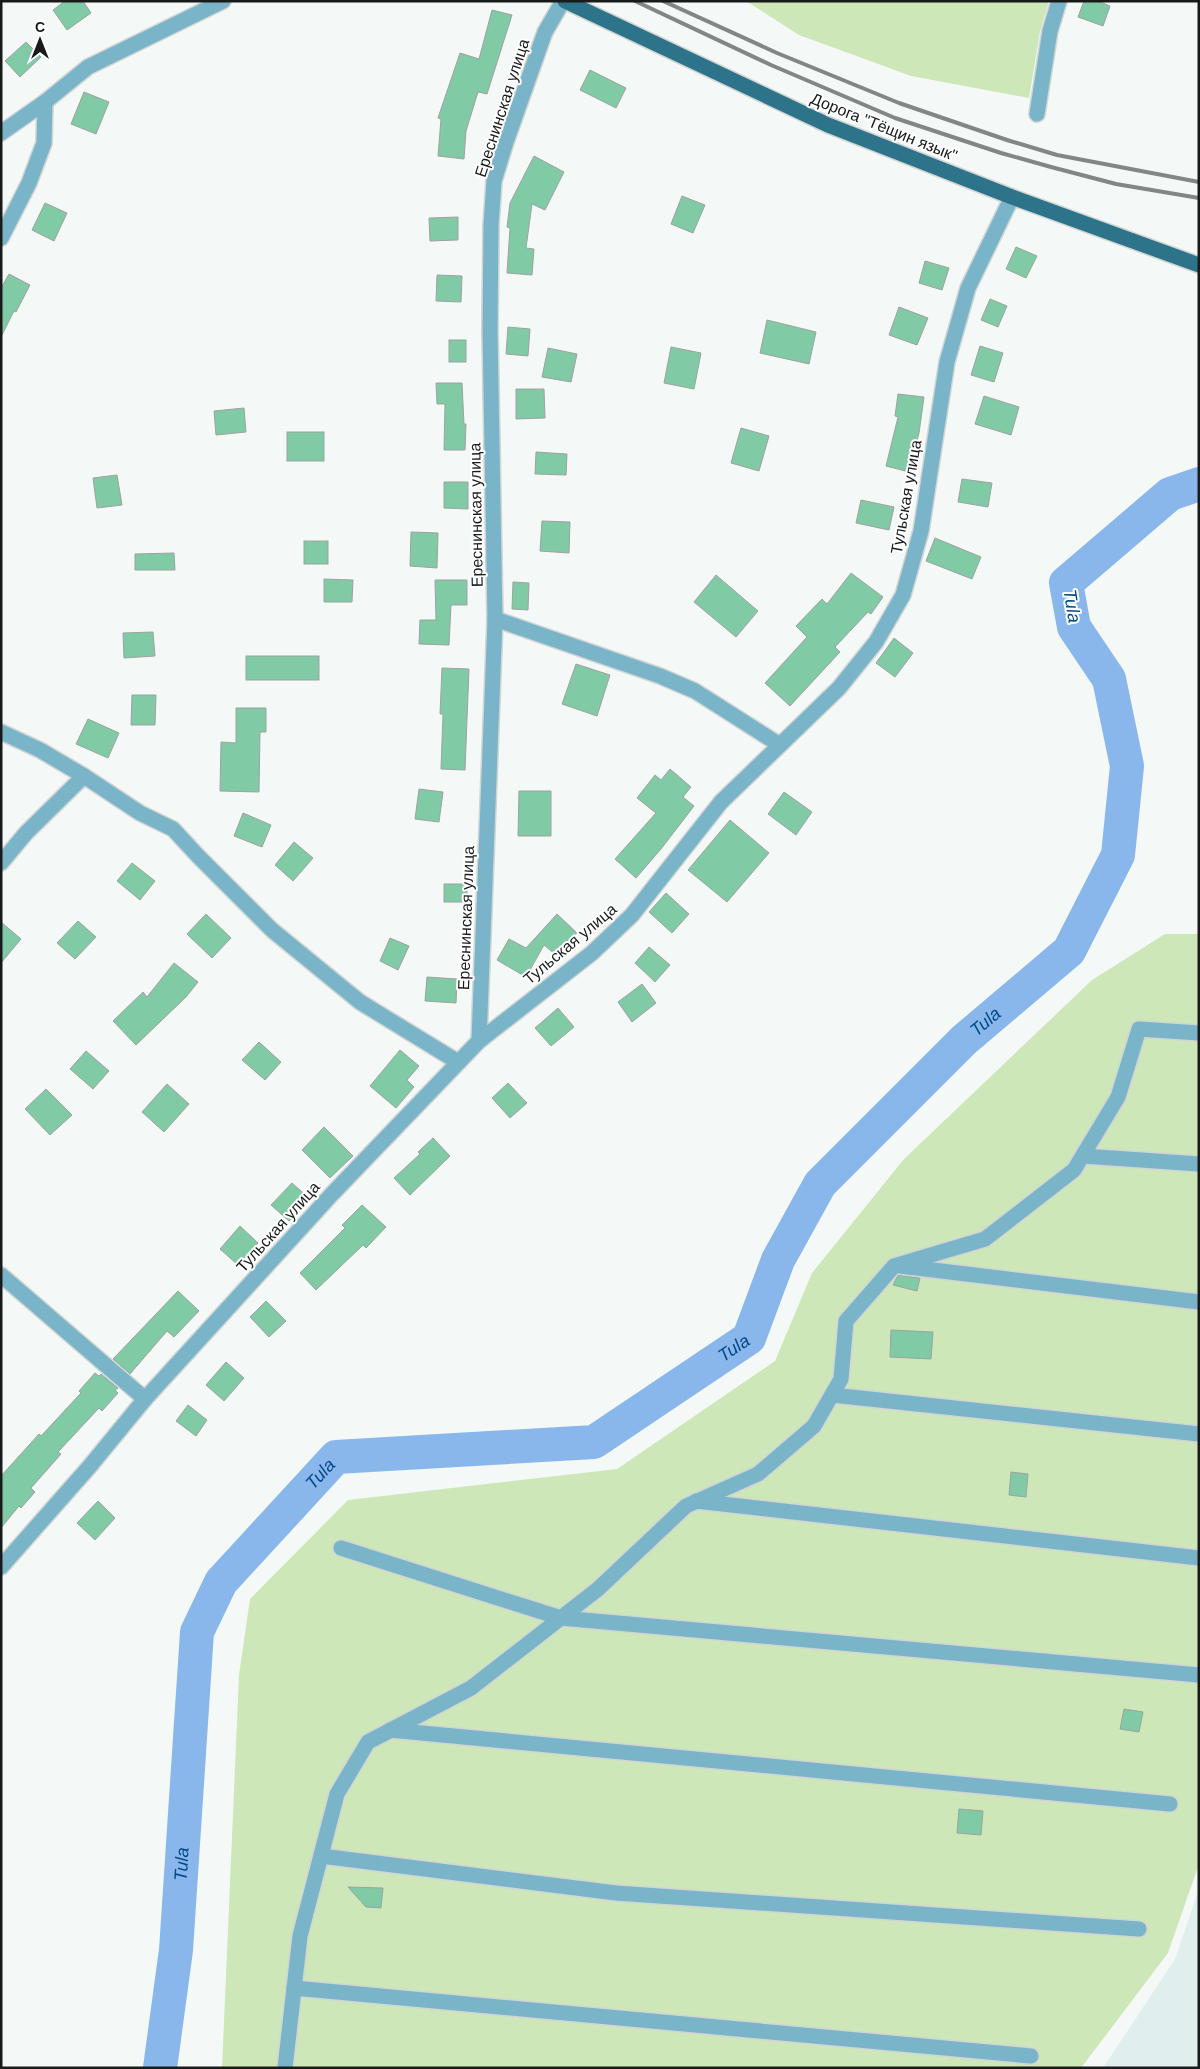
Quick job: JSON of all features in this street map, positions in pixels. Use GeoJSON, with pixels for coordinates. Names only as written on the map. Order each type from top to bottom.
{"type":"FeatureCollection","features":[{"type":"Feature","properties":{"kind":"main road","name":"Дорога \"Тёщин язык\""},"geometry":{"type":"LineString","coordinates":[[564,1],[828,124],[1012,197],[1199,265]]}},
{"type":"Feature","properties":{"kind":"street"},"geometry":{"type":"LineString","coordinates":[[1,133],[45,102],[88,67],[223,1]]}},
{"type":"Feature","properties":{"kind":"street","name":"Ереснинская улица"},"geometry":{"type":"LineString","coordinates":[[478,1041],[495,619],[490,331],[491,224],[494,181],[545,32],[564,1]]}},
{"type":"Feature","properties":{"kind":"street"},"geometry":{"type":"LineString","coordinates":[[1037,114],[1050,31],[1059,1]]}},
{"type":"Feature","properties":{"kind":"street"},"geometry":{"type":"LineString","coordinates":[[1,238],[29,183],[44,143],[45,102]]}},
{"type":"Feature","properties":{"kind":"street","name":"Тульская улица"},"geometry":{"type":"LineString","coordinates":[[1,1567],[90,1466],[145,1399],[332,1194],[478,1041],[592,953],[632,915],[721,802],[840,688],[876,642],[903,594],[921,531],[947,362],[968,288],[1012,197]]}},
{"type":"Feature","properties":{"kind":"street"},"geometry":{"type":"LineString","coordinates":[[495,619],[660,676],[696,691],[780,745]]}},
{"type":"Feature","properties":{"kind":"street"},"geometry":{"type":"LineString","coordinates":[[1,732],[40,750],[140,813],[173,829],[272,930],[360,1002],[458,1062]]}},
{"type":"Feature","properties":{"kind":"street"},"geometry":{"type":"LineString","coordinates":[[1,863],[26,833],[84,776]]}},
{"type":"Feature","properties":{"kind":"street"},"geometry":{"type":"LineString","coordinates":[[285,2068],[300,1936],[337,1794],[368,1742],[471,1688],[598,1589],[686,1506],[758,1474],[814,1426],[841,1379],[846,1321],[894,1266],[985,1239],[1074,1170],[1118,1097],[1139,1029],[1199,1033]]}},
{"type":"Feature","properties":{"kind":"street"},"geometry":{"type":"LineString","coordinates":[[1083,1156],[1199,1164]]}},
{"type":"Feature","properties":{"kind":"street"},"geometry":{"type":"LineString","coordinates":[[894,1266],[1199,1302]]}},
{"type":"Feature","properties":{"kind":"street"},"geometry":{"type":"LineString","coordinates":[[1,1275],[145,1399]]}},
{"type":"Feature","properties":{"kind":"street"},"geometry":{"type":"LineString","coordinates":[[832,1395],[1199,1434]]}},
{"type":"Feature","properties":{"kind":"street"},"geometry":{"type":"LineString","coordinates":[[696,1501],[1199,1558]]}},
{"type":"Feature","properties":{"kind":"street"},"geometry":{"type":"LineString","coordinates":[[341,1548],[561,1618],[1199,1675]]}},
{"type":"Feature","properties":{"kind":"street"},"geometry":{"type":"LineString","coordinates":[[390,1730],[1170,1804]]}},
{"type":"Feature","properties":{"kind":"street"},"geometry":{"type":"LineString","coordinates":[[321,1856],[616,1893],[1139,1929]]}},
{"type":"Feature","properties":{"kind":"street"},"geometry":{"type":"LineString","coordinates":[[294,1988],[1031,2056]]}},
{"type":"Feature","properties":{"kind":"shaded area"},"geometry":{"type":"Polygon","coordinates":[[[1199,1889],[1199,2068],[1103,2068],[1175,1959],[1199,1889]]]}},
{"type":"Feature","properties":{"kind":"green space"},"geometry":{"type":"Polygon","coordinates":[[[746,1],[1049,1],[1040,32],[1029,98],[911,76],[799,35],[746,1]]]}},
{"type":"Feature","properties":{"kind":"green space"},"geometry":{"type":"Polygon","coordinates":[[[1165,934],[1199,934],[1199,1864],[1168,1953],[1081,2068],[222,2068],[239,1675],[250,1599],[348,1500],[617,1469],[775,1361],[812,1273],[904,1159],[1092,980],[1165,934]]]}},
{"type":"Feature","properties":{"kind":"building"},"geometry":{"type":"Polygon","coordinates":[[[65,1],[83,1],[91,13],[67,30],[53,10],[65,1]]]}},
{"type":"Feature","properties":{"kind":"building"},"geometry":{"type":"Polygon","coordinates":[[[1084,1],[1098,1],[1110,6],[1103,26],[1078,17],[1084,1]]]}},
{"type":"Feature","properties":{"kind":"building"},"geometry":{"type":"Polygon","coordinates":[[[492,10],[512,15],[487,94],[478,92],[466,131],[464,159],[438,156],[441,119],[438,118],[460,53],[479,59],[492,10]]]}},
{"type":"Feature","properties":{"kind":"building"},"geometry":{"type":"Polygon","coordinates":[[[26,42],[41,57],[20,77],[5,61],[26,42]]]}},
{"type":"Feature","properties":{"kind":"building"},"geometry":{"type":"Polygon","coordinates":[[[590,70],[626,88],[616,108],[580,90],[590,70]]]}},
{"type":"Feature","properties":{"kind":"building"},"geometry":{"type":"Polygon","coordinates":[[[84,92],[109,102],[96,134],[71,124],[84,92]]]}},
{"type":"Feature","properties":{"kind":"building"},"geometry":{"type":"Polygon","coordinates":[[[534,156],[564,172],[545,210],[532,204],[526,248],[534,249],[532,275],[507,273],[510,228],[507,227],[510,203],[534,156]]]}},
{"type":"Feature","properties":{"kind":"building"},"geometry":{"type":"Polygon","coordinates":[[[682,196],[705,205],[693,233],[671,224],[682,196]]]}},
{"type":"Feature","properties":{"kind":"building"},"geometry":{"type":"Polygon","coordinates":[[[45,203],[67,213],[54,241],[32,230],[45,203]]]}},
{"type":"Feature","properties":{"kind":"building"},"geometry":{"type":"Polygon","coordinates":[[[458,217],[458,240],[430,241],[429,218],[458,217]]]}},
{"type":"Feature","properties":{"kind":"building"},"geometry":{"type":"Polygon","coordinates":[[[1016,247],[1037,256],[1026,278],[1006,269],[1016,247]]]}},
{"type":"Feature","properties":{"kind":"building"},"geometry":{"type":"Polygon","coordinates":[[[925,261],[949,268],[942,290],[919,283],[925,261]]]}},
{"type":"Feature","properties":{"kind":"building"},"geometry":{"type":"Polygon","coordinates":[[[9,274],[30,285],[1,337],[1,288],[9,274]]]}},
{"type":"Feature","properties":{"kind":"building"},"geometry":{"type":"Polygon","coordinates":[[[437,275],[462,276],[461,302],[436,301],[437,275]]]}},
{"type":"Feature","properties":{"kind":"building"},"geometry":{"type":"Polygon","coordinates":[[[990,299],[1007,306],[998,327],[981,320],[990,299]]]}},
{"type":"Feature","properties":{"kind":"building"},"geometry":{"type":"Polygon","coordinates":[[[899,307],[928,318],[917,345],[889,335],[899,307]]]}},
{"type":"Feature","properties":{"kind":"building"},"geometry":{"type":"Polygon","coordinates":[[[767,320],[816,332],[809,364],[760,353],[767,320]]]}},
{"type":"Feature","properties":{"kind":"building"},"geometry":{"type":"Polygon","coordinates":[[[508,327],[530,329],[528,356],[506,354],[508,327]]]}},
{"type":"Feature","properties":{"kind":"building"},"geometry":{"type":"Polygon","coordinates":[[[449,340],[466,340],[466,362],[449,362],[449,340]]]}},
{"type":"Feature","properties":{"kind":"building"},"geometry":{"type":"Polygon","coordinates":[[[980,346],[1003,353],[994,382],[971,375],[980,346]]]}},
{"type":"Feature","properties":{"kind":"building"},"geometry":{"type":"Polygon","coordinates":[[[671,347],[701,353],[694,389],[664,383],[671,347]]]}},
{"type":"Feature","properties":{"kind":"building"},"geometry":{"type":"Polygon","coordinates":[[[548,348],[577,354],[571,382],[542,377],[548,348]]]}},
{"type":"Feature","properties":{"kind":"building"},"geometry":{"type":"Polygon","coordinates":[[[436,383],[462,383],[464,424],[466,424],[465,450],[444,450],[445,404],[437,404],[436,383]]]}},
{"type":"Feature","properties":{"kind":"building"},"geometry":{"type":"Polygon","coordinates":[[[516,389],[544,389],[545,418],[516,419],[516,389]]]}},
{"type":"Feature","properties":{"kind":"building"},"geometry":{"type":"Polygon","coordinates":[[[898,394],[924,397],[919,433],[909,472],[886,466],[898,417],[895,416],[898,394]]]}},
{"type":"Feature","properties":{"kind":"building"},"geometry":{"type":"Polygon","coordinates":[[[984,396],[1019,407],[1011,435],[975,424],[984,396]]]}},
{"type":"Feature","properties":{"kind":"building"},"geometry":{"type":"Polygon","coordinates":[[[244,408],[246,432],[216,435],[214,411],[244,408]]]}},
{"type":"Feature","properties":{"kind":"building"},"geometry":{"type":"Polygon","coordinates":[[[741,428],[769,436],[759,471],[731,463],[741,428]]]}},
{"type":"Feature","properties":{"kind":"building"},"geometry":{"type":"Polygon","coordinates":[[[287,432],[324,432],[324,461],[287,461],[287,432]]]}},
{"type":"Feature","properties":{"kind":"building"},"geometry":{"type":"Polygon","coordinates":[[[536,452],[567,454],[566,475],[535,474],[536,452]]]}},
{"type":"Feature","properties":{"kind":"building"},"geometry":{"type":"Polygon","coordinates":[[[117,475],[122,505],[97,508],[93,478],[117,475]]]}},
{"type":"Feature","properties":{"kind":"building"},"geometry":{"type":"Polygon","coordinates":[[[962,479],[992,483],[988,507],[958,502],[962,479]]]}},
{"type":"Feature","properties":{"kind":"building"},"geometry":{"type":"Polygon","coordinates":[[[444,482],[468,482],[468,509],[444,508],[444,482]]]}},
{"type":"Feature","properties":{"kind":"building"},"geometry":{"type":"Polygon","coordinates":[[[861,500],[894,507],[889,530],[856,523],[861,500]]]}},
{"type":"Feature","properties":{"kind":"building"},"geometry":{"type":"Polygon","coordinates":[[[542,521],[570,522],[569,553],[540,551],[542,521]]]}},
{"type":"Feature","properties":{"kind":"building"},"geometry":{"type":"Polygon","coordinates":[[[411,532],[438,533],[437,568],[410,566],[411,532]]]}},
{"type":"Feature","properties":{"kind":"building"},"geometry":{"type":"Polygon","coordinates":[[[935,538],[981,557],[972,579],[926,561],[935,538]]]}},
{"type":"Feature","properties":{"kind":"building"},"geometry":{"type":"Polygon","coordinates":[[[304,541],[328,541],[328,564],[304,564],[304,541]]]}},
{"type":"Feature","properties":{"kind":"building"},"geometry":{"type":"Polygon","coordinates":[[[174,553],[175,570],[135,570],[135,554],[174,553]]]}},
{"type":"Feature","properties":{"kind":"building"},"geometry":{"type":"Polygon","coordinates":[[[851,573],[883,597],[871,614],[868,612],[835,647],[840,652],[790,706],[765,683],[807,637],[796,626],[822,599],[827,604],[851,573]]]}},
{"type":"Feature","properties":{"kind":"building"},"geometry":{"type":"Polygon","coordinates":[[[716,575],[758,611],[736,637],[694,602],[716,575]]]}},
{"type":"Feature","properties":{"kind":"building"},"geometry":{"type":"Polygon","coordinates":[[[324,579],[353,580],[352,602],[324,602],[324,579]]]}},
{"type":"Feature","properties":{"kind":"building"},"geometry":{"type":"Polygon","coordinates":[[[435,580],[467,580],[467,605],[451,605],[449,645],[419,644],[420,620],[436,620],[435,580]]]}},
{"type":"Feature","properties":{"kind":"building"},"geometry":{"type":"Polygon","coordinates":[[[513,582],[529,583],[528,610],[512,609],[513,582]]]}},
{"type":"Feature","properties":{"kind":"building"},"geometry":{"type":"Polygon","coordinates":[[[153,632],[155,656],[124,658],[123,633],[153,632]]]}},
{"type":"Feature","properties":{"kind":"building"},"geometry":{"type":"Polygon","coordinates":[[[894,638],[913,653],[895,677],[876,663],[894,638]]]}},
{"type":"Feature","properties":{"kind":"building"},"geometry":{"type":"Polygon","coordinates":[[[246,656],[319,656],[319,680],[246,680],[246,656]]]}},
{"type":"Feature","properties":{"kind":"building"},"geometry":{"type":"Polygon","coordinates":[[[576,664],[610,675],[597,716],[562,704],[576,664]]]}},
{"type":"Feature","properties":{"kind":"building"},"geometry":{"type":"Polygon","coordinates":[[[442,668],[469,669],[465,770],[441,769],[443,714],[440,714],[442,668]]]}},
{"type":"Feature","properties":{"kind":"building"},"geometry":{"type":"Polygon","coordinates":[[[132,695],[156,695],[155,725],[131,725],[132,695]]]}},
{"type":"Feature","properties":{"kind":"building"},"geometry":{"type":"Polygon","coordinates":[[[236,708],[266,708],[266,732],[260,732],[259,792],[220,791],[221,742],[236,743],[236,708]]]}},
{"type":"Feature","properties":{"kind":"building"},"geometry":{"type":"Polygon","coordinates":[[[88,719],[119,733],[108,758],[76,744],[88,719]]]}},
{"type":"Feature","properties":{"kind":"building"},"geometry":{"type":"Polygon","coordinates":[[[670,769],[691,787],[683,797],[694,806],[636,878],[615,859],[656,813],[637,798],[655,775],[661,780],[670,769]]]}},
{"type":"Feature","properties":{"kind":"building"},"geometry":{"type":"Polygon","coordinates":[[[419,789],[443,792],[439,822],[415,819],[419,789]]]}},
{"type":"Feature","properties":{"kind":"building"},"geometry":{"type":"Polygon","coordinates":[[[519,791],[551,791],[551,836],[518,836],[519,791]]]}},
{"type":"Feature","properties":{"kind":"building"},"geometry":{"type":"Polygon","coordinates":[[[784,792],[812,812],[796,835],[768,814],[784,792]]]}},
{"type":"Feature","properties":{"kind":"building"},"geometry":{"type":"Polygon","coordinates":[[[243,813],[271,825],[262,847],[234,836],[243,813]]]}},
{"type":"Feature","properties":{"kind":"building"},"geometry":{"type":"Polygon","coordinates":[[[730,820],[769,853],[727,902],[688,870],[730,820]]]}},
{"type":"Feature","properties":{"kind":"building"},"geometry":{"type":"Polygon","coordinates":[[[294,842],[313,858],[293,881],[275,865],[294,842]]]}},
{"type":"Feature","properties":{"kind":"building"},"geometry":{"type":"Polygon","coordinates":[[[132,863],[155,881],[140,900],[117,881],[132,863]]]}},
{"type":"Feature","properties":{"kind":"building"},"geometry":{"type":"Polygon","coordinates":[[[444,884],[467,884],[467,902],[444,902],[444,884]]]}},
{"type":"Feature","properties":{"kind":"building"},"geometry":{"type":"Polygon","coordinates":[[[666,893],[689,914],[672,933],[649,912],[666,893]]]}},
{"type":"Feature","properties":{"kind":"building"},"geometry":{"type":"Polygon","coordinates":[[[206,914],[231,938],[212,958],[187,934],[206,914]]]}},
{"type":"Feature","properties":{"kind":"building"},"geometry":{"type":"Polygon","coordinates":[[[557,914],[577,933],[556,955],[544,945],[526,977],[497,960],[509,939],[526,948],[557,914]]]}},
{"type":"Feature","properties":{"kind":"building"},"geometry":{"type":"Polygon","coordinates":[[[78,921],[96,937],[75,959],[57,943],[78,921]]]}},
{"type":"Feature","properties":{"kind":"building"},"geometry":{"type":"Polygon","coordinates":[[[1,922],[21,939],[1,963],[1,922]]]}},
{"type":"Feature","properties":{"kind":"building"},"geometry":{"type":"Polygon","coordinates":[[[390,938],[409,946],[398,970],[380,961],[390,938]]]}},
{"type":"Feature","properties":{"kind":"building"},"geometry":{"type":"Polygon","coordinates":[[[649,947],[670,965],[655,982],[635,963],[649,947]]]}},
{"type":"Feature","properties":{"kind":"building"},"geometry":{"type":"Polygon","coordinates":[[[174,963],[198,982],[186,997],[136,1045],[113,1021],[143,992],[147,997],[174,963]]]}},
{"type":"Feature","properties":{"kind":"building"},"geometry":{"type":"Polygon","coordinates":[[[427,977],[457,979],[456,1003],[425,1001],[427,977]]]}},
{"type":"Feature","properties":{"kind":"building"},"geometry":{"type":"Polygon","coordinates":[[[642,984],[656,1003],[632,1022],[618,1002],[642,984]]]}},
{"type":"Feature","properties":{"kind":"building"},"geometry":{"type":"Polygon","coordinates":[[[558,1008],[574,1027],[551,1046],[535,1028],[558,1008]]]}},
{"type":"Feature","properties":{"kind":"building"},"geometry":{"type":"Polygon","coordinates":[[[259,1042],[281,1062],[265,1080],[242,1060],[259,1042]]]}},
{"type":"Feature","properties":{"kind":"building"},"geometry":{"type":"Polygon","coordinates":[[[400,1050],[419,1066],[407,1080],[414,1087],[396,1108],[370,1086],[400,1050]]]}},
{"type":"Feature","properties":{"kind":"building"},"geometry":{"type":"Polygon","coordinates":[[[86,1051],[109,1071],[93,1089],[70,1069],[86,1051]]]}},
{"type":"Feature","properties":{"kind":"building"},"geometry":{"type":"Polygon","coordinates":[[[508,1083],[527,1103],[510,1118],[492,1098],[508,1083]]]}},
{"type":"Feature","properties":{"kind":"building"},"geometry":{"type":"Polygon","coordinates":[[[167,1084],[189,1104],[164,1132],[142,1112],[167,1084]]]}},
{"type":"Feature","properties":{"kind":"building"},"geometry":{"type":"Polygon","coordinates":[[[46,1089],[72,1115],[50,1135],[25,1109],[46,1089]]]}},
{"type":"Feature","properties":{"kind":"building"},"geometry":{"type":"Polygon","coordinates":[[[324,1127],[353,1156],[330,1178],[302,1150],[324,1127]]]}},
{"type":"Feature","properties":{"kind":"building"},"geometry":{"type":"Polygon","coordinates":[[[433,1138],[450,1156],[410,1195],[394,1178],[420,1154],[418,1152],[433,1138]]]}},
{"type":"Feature","properties":{"kind":"building"},"geometry":{"type":"Polygon","coordinates":[[[292,1183],[310,1199],[289,1221],[271,1205],[292,1183]]]}},
{"type":"Feature","properties":{"kind":"building"},"geometry":{"type":"Polygon","coordinates":[[[362,1205],[386,1227],[366,1248],[363,1245],[316,1290],[300,1273],[345,1228],[342,1225],[362,1205]]]}},
{"type":"Feature","properties":{"kind":"building"},"geometry":{"type":"Polygon","coordinates":[[[240,1226],[258,1243],[238,1265],[220,1249],[240,1226]]]}},
{"type":"Feature","properties":{"kind":"building"},"geometry":{"type":"Polygon","coordinates":[[[898,1275],[920,1278],[917,1291],[893,1285],[898,1275]]]}},
{"type":"Feature","properties":{"kind":"building"},"geometry":{"type":"Polygon","coordinates":[[[178,1291],[199,1311],[174,1337],[167,1331],[130,1374],[113,1359],[178,1291]]]}},
{"type":"Feature","properties":{"kind":"building"},"geometry":{"type":"Polygon","coordinates":[[[266,1301],[286,1321],[269,1337],[250,1317],[266,1301]]]}},
{"type":"Feature","properties":{"kind":"building"},"geometry":{"type":"Polygon","coordinates":[[[891,1330],[933,1332],[931,1359],[890,1357],[891,1330]]]}},
{"type":"Feature","properties":{"kind":"building"},"geometry":{"type":"Polygon","coordinates":[[[226,1362],[244,1378],[224,1401],[206,1385],[226,1362]]]}},
{"type":"Feature","properties":{"kind":"building"},"geometry":{"type":"Polygon","coordinates":[[[95,1373],[99,1376],[101,1374],[118,1388],[115,1390],[118,1393],[102,1411],[99,1408],[58,1452],[61,1454],[31,1488],[35,1492],[21,1508],[19,1506],[1,1528],[1,1476],[39,1434],[41,1436],[81,1393],[79,1391],[95,1373]]]}},
{"type":"Feature","properties":{"kind":"building"},"geometry":{"type":"Polygon","coordinates":[[[188,1405],[207,1420],[196,1436],[176,1421],[188,1405]]]}},
{"type":"Feature","properties":{"kind":"building"},"geometry":{"type":"Polygon","coordinates":[[[1011,1472],[1028,1474],[1026,1497],[1009,1495],[1011,1472]]]}},
{"type":"Feature","properties":{"kind":"building"},"geometry":{"type":"Polygon","coordinates":[[[98,1501],[115,1518],[95,1540],[77,1523],[98,1501]]]}},
{"type":"Feature","properties":{"kind":"building"},"geometry":{"type":"Polygon","coordinates":[[[1124,1709],[1143,1712],[1139,1732],[1120,1729],[1124,1709]]]}},
{"type":"Feature","properties":{"kind":"building"},"geometry":{"type":"Polygon","coordinates":[[[959,1809],[983,1811],[981,1835],[957,1833],[959,1809]]]}},
{"type":"Feature","properties":{"kind":"building"},"geometry":{"type":"Polygon","coordinates":[[[348,1887],[383,1888],[381,1908],[366,1907],[348,1887]]]}},
{"type":"Feature","properties":{"kind":"waterway","name":"Tula"},"geometry":{"type":"LineString","coordinates":[[160,2068],[176,1950],[197,1632],[221,1582],[336,1457],[594,1442],[749,1338],[778,1260],[820,1184],[964,1040],[1069,951],[1118,855],[1127,766],[1109,679],[1074,627],[1066,583],[1170,494],[1199,484]]}},
{"type":"Feature","properties":{"kind":"railway"},"geometry":{"type":"LineString","coordinates":[[635,1],[771,65],[895,118],[1001,153],[1051,167],[1116,184],[1199,198]]}},
{"type":"Feature","properties":{"kind":"railway"},"geometry":{"type":"LineString","coordinates":[[663,1],[777,53],[899,103],[1007,140],[1057,155],[1199,182]]}}]}
